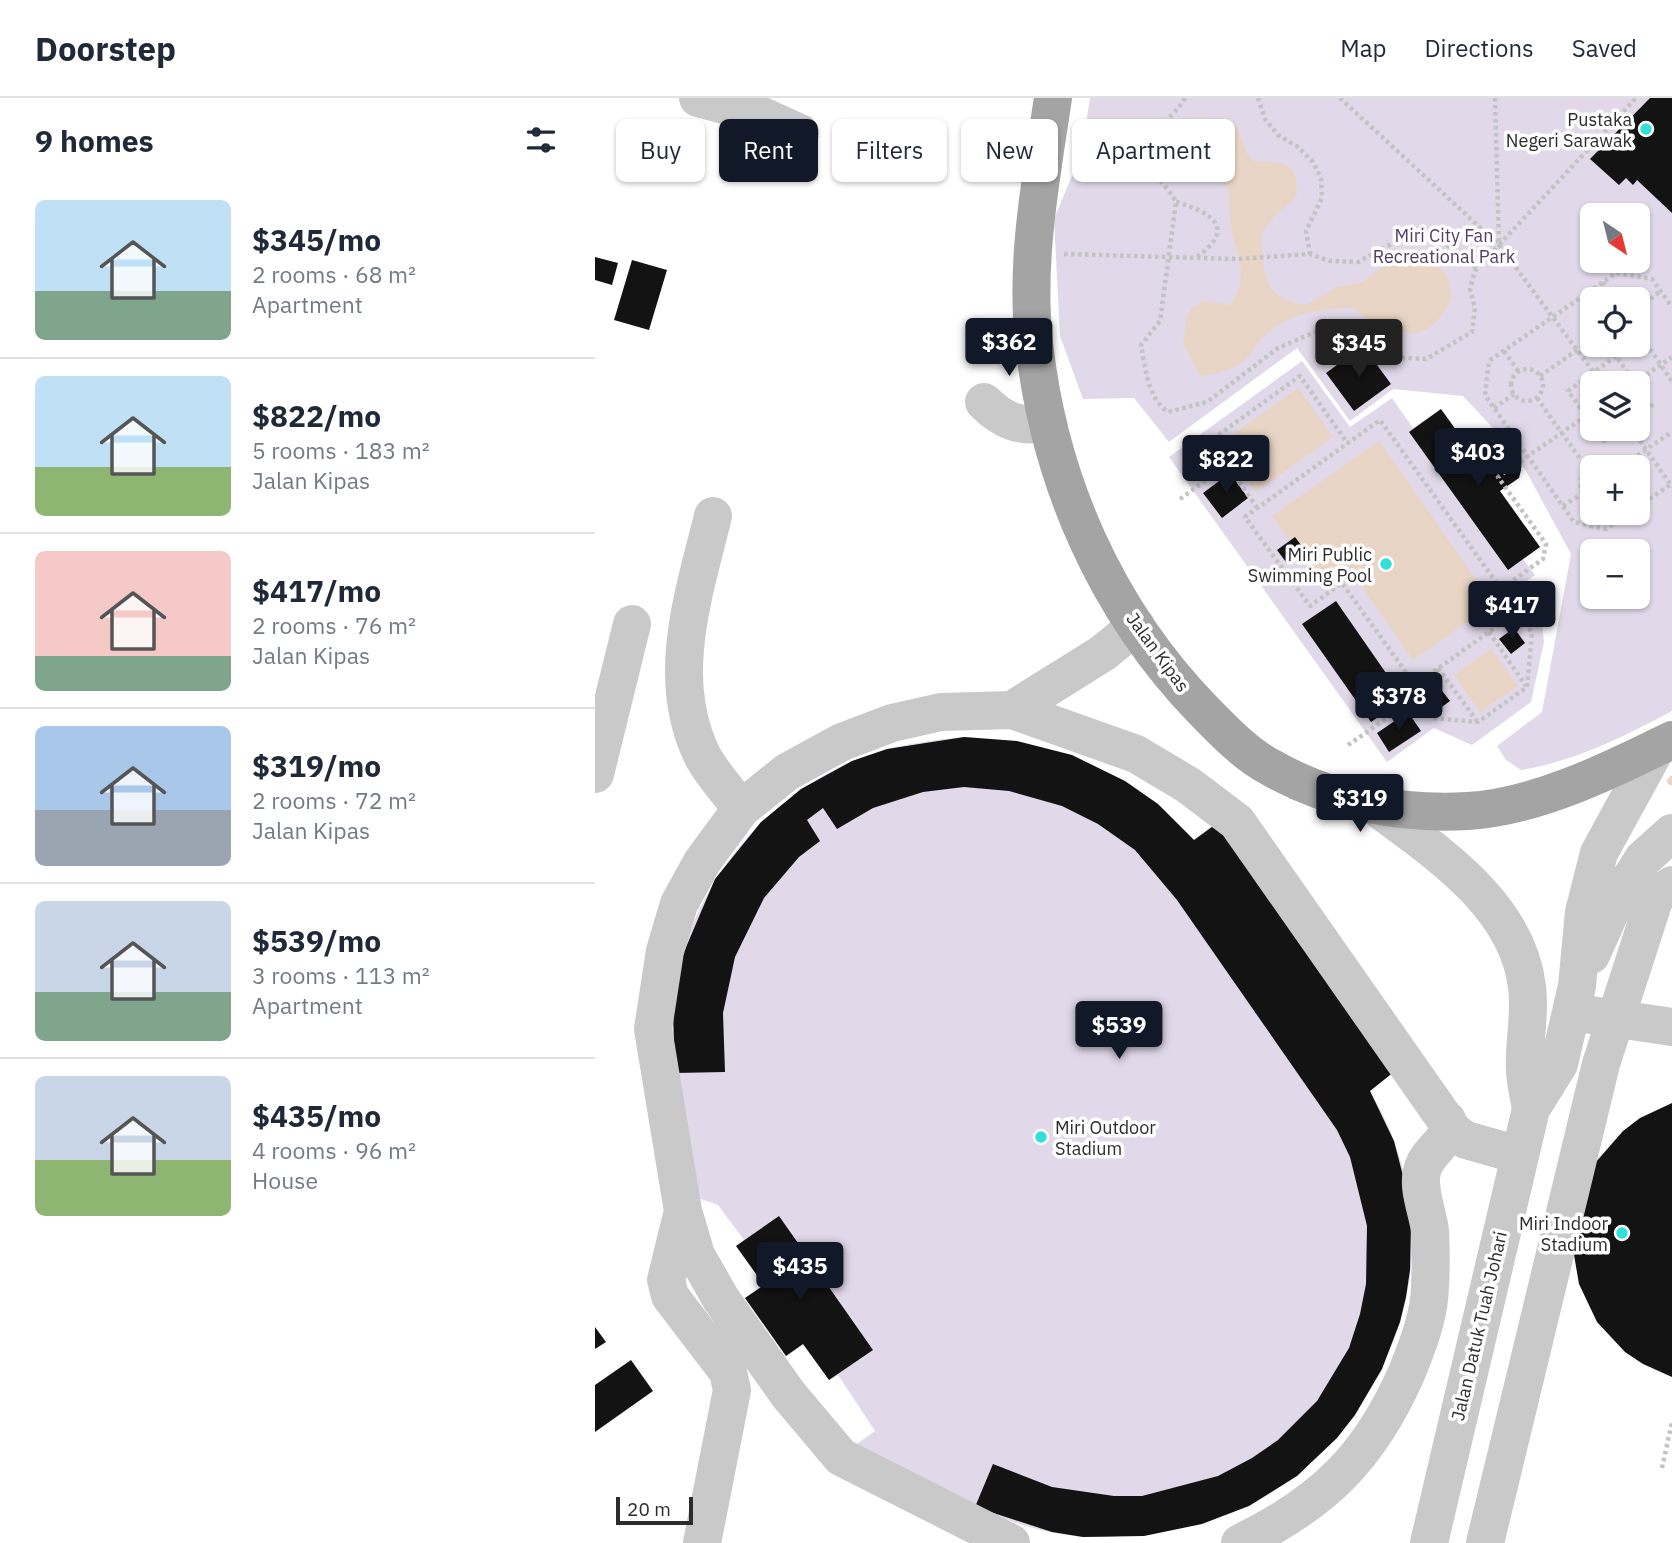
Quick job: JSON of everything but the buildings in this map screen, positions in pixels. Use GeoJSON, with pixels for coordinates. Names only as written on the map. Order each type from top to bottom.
{"type":"FeatureCollection","features":[{"type":"Feature","properties":{"kind":"main road","name":"Jalan Kipas"},"geometry":{"type":"LineString","coordinates":[[1052,98],[1031,254],[1034,341],[1047,423],[1055,459],[1079,523],[1100,566],[1136,626],[1181,687],[1225,733],[1268,767],[1338,796],[1376,807],[1469,811],[1543,796],[1664,744]]}},
{"type":"Feature","properties":{"kind":"lane"},"geometry":{"type":"LineString","coordinates":[[698,98],[769,119]]}},
{"type":"Feature","properties":{"kind":"lane"},"geometry":{"type":"LineString","coordinates":[[984,402],[997,415],[1012,422],[1031,426],[1047,423]]}},
{"type":"Feature","properties":{"kind":"lane"},"geometry":{"type":"LineString","coordinates":[[713,516],[684,636],[685,682],[691,722],[703,757],[741,809]]}},
{"type":"Feature","properties":{"kind":"lane"},"geometry":{"type":"LineString","coordinates":[[595,774],[632,624]]}},
{"type":"Feature","properties":{"kind":"lane"},"geometry":{"type":"LineString","coordinates":[[1012,710],[1103,653],[1136,626]]}},
{"type":"Feature","properties":{"kind":"lane"},"geometry":{"type":"LineString","coordinates":[[1010,1543],[841,1457],[831,1447],[788,1394],[721,1298],[696,1255],[683,1211],[653,1029],[665,951],[679,904],[702,862],[741,809],[787,772],[842,741],[892,723],[941,712],[1012,710],[1136,754],[1188,785],[1237,822],[1454,1132],[1466,1140],[1519,1155]]}},
{"type":"Feature","properties":{"kind":"lane","name":"Jalan Datuk Tuah Johari"},"geometry":{"type":"LineString","coordinates":[[1429,1543],[1531,1110],[1559,1065],[1574,999],[1584,912],[1599,853],[1664,744]]}},
{"type":"Feature","properties":{"kind":"lane","name":"Jalan Datuk Tuah Johari"},"geometry":{"type":"LineString","coordinates":[[1376,807],[1441,855],[1500,917],[1527,984],[1529,1013],[1525,1071],[1531,1110]]}},
{"type":"Feature","properties":{"kind":"lane"},"geometry":{"type":"LineString","coordinates":[[1672,833],[1643,859],[1621,895],[1574,999],[1615,1020],[1672,1027]]}},
{"type":"Feature","properties":{"kind":"lane"},"geometry":{"type":"LineString","coordinates":[[1485,1543],[1601,1064],[1655,897],[1672,885]]}},
{"type":"Feature","properties":{"kind":"lane"},"geometry":{"type":"LineString","coordinates":[[1240,1543],[1268,1529],[1316,1498],[1355,1462],[1391,1409],[1418,1346],[1430,1288],[1430,1230],[1421,1180],[1426,1161],[1447,1134],[1447,1120]]}},
{"type":"Feature","properties":{"kind":"lane"},"geometry":{"type":"LineString","coordinates":[[683,1211],[666,1280],[670,1296],[719,1357],[732,1390],[702,1543]]}},
{"type":"Feature","properties":{"kind":"path"},"geometry":{"type":"LineString","coordinates":[[1185,98],[1178,109],[1165,117],[1148,150],[1158,182],[1169,189],[1176,202],[1160,321],[1141,345],[1146,373],[1159,406],[1168,412],[1207,402],[1277,348],[1322,329],[1369,336],[1387,357]]}},
{"type":"Feature","properties":{"kind":"path"},"geometry":{"type":"LineString","coordinates":[[1258,98],[1265,120],[1278,135],[1298,147],[1313,162],[1321,179],[1322,198],[1306,231],[1310,254]]}},
{"type":"Feature","properties":{"kind":"path"},"geometry":{"type":"LineString","coordinates":[[1340,98],[1499,245],[1593,371]]}},
{"type":"Feature","properties":{"kind":"path"},"geometry":{"type":"LineString","coordinates":[[1495,98],[1499,245]]}},
{"type":"Feature","properties":{"kind":"path"},"geometry":{"type":"LineString","coordinates":[[1475,271],[1636,98]]}},
{"type":"Feature","properties":{"kind":"path"},"geometry":{"type":"LineString","coordinates":[[1176,202],[1209,213],[1217,229],[1214,241],[1194,258]]}},
{"type":"Feature","properties":{"kind":"path"},"geometry":{"type":"LineString","coordinates":[[1031,254],[1194,258],[1310,254],[1329,261],[1358,262],[1387,246],[1415,236],[1434,238],[1473,260],[1475,271],[1470,289],[1475,308],[1472,332],[1426,359],[1387,357],[1375,363]]}},
{"type":"Feature","properties":{"kind":"path"},"geometry":{"type":"LineString","coordinates":[[1580,523],[1574,522],[1485,395],[1489,361],[1616,273],[1652,279],[1672,307]]}},
{"type":"Feature","properties":{"kind":"path"},"geometry":{"type":"LineString","coordinates":[[1603,282],[1607,287]]}},
{"type":"Feature","properties":{"kind":"path"},"geometry":{"type":"LineString","coordinates":[[1650,298],[1661,291]]}},
{"type":"Feature","properties":{"kind":"path"},"geometry":{"type":"LineString","coordinates":[[1540,376],[1578,349]]}},
{"type":"Feature","properties":{"kind":"path"},"geometry":{"type":"LineString","coordinates":[[1650,349],[1672,381]]}},
{"type":"Feature","properties":{"kind":"path"},"geometry":{"type":"LineString","coordinates":[[1504,351],[1518,372]]}},
{"type":"Feature","properties":{"kind":"path"},"geometry":{"type":"LineString","coordinates":[[1597,371],[1616,356],[1627,371]]}},
{"type":"Feature","properties":{"kind":"path"},"geometry":{"type":"LineString","coordinates":[[1650,373],[1672,357]]}},
{"type":"Feature","properties":{"kind":"path"},"geometry":{"type":"LineString","coordinates":[[1532,370],[1540,376],[1543,386],[1537,398],[1525,401],[1514,394],[1512,383],[1518,372],[1532,370]]}},
{"type":"Feature","properties":{"kind":"path"},"geometry":{"type":"LineString","coordinates":[[1258,509],[1210,441],[1300,376],[1348,444]]}},
{"type":"Feature","properties":{"kind":"path"},"geometry":{"type":"LineString","coordinates":[[1580,383],[1568,391],[1580,408]]}},
{"type":"Feature","properties":{"kind":"path"},"geometry":{"type":"LineString","coordinates":[[1494,408],[1514,394]]}},
{"type":"Feature","properties":{"kind":"path"},"geometry":{"type":"LineString","coordinates":[[1537,398],[1580,457]]}},
{"type":"Feature","properties":{"kind":"path"},"geometry":{"type":"LineString","coordinates":[[1501,589],[1543,559],[1546,544],[1498,477],[1580,420]]}},
{"type":"Feature","properties":{"kind":"path"},"geometry":{"type":"LineString","coordinates":[[1412,701],[1433,718],[1478,722],[1527,687],[1532,633],[1380,421],[1245,517],[1310,606],[1342,583],[1415,685]]}},
{"type":"Feature","properties":{"kind":"path"},"geometry":{"type":"LineString","coordinates":[[1637,455],[1672,432]]}},
{"type":"Feature","properties":{"kind":"path"},"geometry":{"type":"LineString","coordinates":[[1640,441],[1671,485],[1650,499]]}},
{"type":"Feature","properties":{"kind":"path"},"geometry":{"type":"LineString","coordinates":[[1180,499],[1227,465]]}},
{"type":"Feature","properties":{"kind":"path"},"geometry":{"type":"LineString","coordinates":[[1563,506],[1580,495]]}},
{"type":"Feature","properties":{"kind":"path"},"geometry":{"type":"LineString","coordinates":[[1588,525],[1606,529],[1612,525]]}},
{"type":"Feature","properties":{"kind":"path"},"geometry":{"type":"LineString","coordinates":[[1348,745],[1412,701],[1415,685],[1518,611]]}},
{"type":"Feature","properties":{"kind":"path"},"geometry":{"type":"LineString","coordinates":[[1489,632],[1527,687]]}},
{"type":"Feature","properties":{"kind":"path"},"geometry":{"type":"LineString","coordinates":[[1439,668],[1478,722]]}},
{"type":"Feature","properties":{"kind":"path"},"geometry":{"type":"LineString","coordinates":[[1662,1468],[1672,1422]]}},
{"type":"Feature","properties":{"kind":"green space","name":"Miri City Fan Recreational Park"},"geometry":{"type":"Polygon","coordinates":[[[1090,98],[1672,98],[1672,711],[1617,739],[1561,761],[1521,770],[1506,760],[1497,746],[1542,712],[1571,554],[1526,471],[1504,440],[1463,396],[1393,389],[1350,421],[1297,348],[1169,442],[1134,398],[1083,399],[1060,336],[1054,219],[1072,176],[1072,182],[1235,182],[1235,119],[1087,119],[1090,98]]]}},
{"type":"Feature","properties":{"kind":"green space","name":"Miri Public Swimming Pool"},"geometry":{"type":"Polygon","coordinates":[[[1302,361],[1350,427],[1392,398],[1413,428],[1441,409],[1540,547],[1523,559],[1535,575],[1522,585],[1540,607],[1544,642],[1531,702],[1472,745],[1434,728],[1387,762],[1169,457],[1302,361]]]}},
{"type":"Feature","properties":{"kind":"green space","name":"Miri Outdoor Stadium"},"geometry":{"type":"Polygon","coordinates":[[[964,737],[1030,745],[1090,764],[1144,796],[1170,816],[1194,840],[1220,821],[1395,1071],[1370,1091],[1404,1172],[1412,1251],[1398,1327],[1365,1396],[1314,1455],[1249,1500],[1172,1528],[1085,1537],[1024,1526],[966,1503],[855,1445],[875,1431],[838,1375],[829,1380],[804,1344],[786,1356],[745,1298],[764,1285],[736,1246],[744,1240],[718,1205],[698,1198],[677,1084],[673,1014],[678,974],[689,935],[705,898],[726,864],[752,833],[781,805],[814,781],[850,762],[878,752],[920,742],[964,737]]]}},
{"type":"Feature","properties":{"kind":"shaded area"},"geometry":{"type":"Polygon","coordinates":[[[1235,126],[1246,152],[1253,161],[1280,163],[1295,174],[1297,195],[1272,219],[1261,239],[1269,285],[1287,300],[1306,305],[1337,287],[1363,282],[1384,265],[1409,256],[1434,264],[1444,272],[1449,281],[1452,299],[1432,326],[1413,333],[1385,328],[1354,308],[1329,309],[1294,317],[1261,339],[1241,363],[1218,373],[1200,376],[1183,343],[1186,320],[1192,308],[1203,301],[1230,305],[1240,283],[1240,262],[1230,220],[1228,187],[1222,182],[1235,182],[1235,126]]]}},
{"type":"Feature","properties":{"kind":"shaded area"},"geometry":{"type":"Polygon","coordinates":[[[1298,388],[1333,437],[1256,492],[1221,443],[1298,388]]]}},
{"type":"Feature","properties":{"kind":"shaded area"},"geometry":{"type":"Polygon","coordinates":[[[1379,441],[1493,604],[1413,660],[1347,565],[1320,584],[1272,516],[1379,441]]]}},
{"type":"Feature","properties":{"kind":"shaded area"},"geometry":{"type":"Polygon","coordinates":[[[1491,649],[1518,686],[1480,712],[1454,675],[1491,649]]]}},
{"type":"Feature","properties":{"kind":"place","name":"Pustaka Negeri Sarawak"},"geometry":{"type":"Point","coordinates":[1646,129]}},
{"type":"Feature","properties":{"kind":"place","name":"Miri Public Swimming Pool"},"geometry":{"type":"Point","coordinates":[1386,564]}},
{"type":"Feature","properties":{"kind":"place","name":"Miri Outdoor Stadium"},"geometry":{"type":"Point","coordinates":[1041,1137]}},
{"type":"Feature","properties":{"kind":"place","name":"Miri Indoor Stadium"},"geometry":{"type":"Point","coordinates":[1622,1233]}}]}
